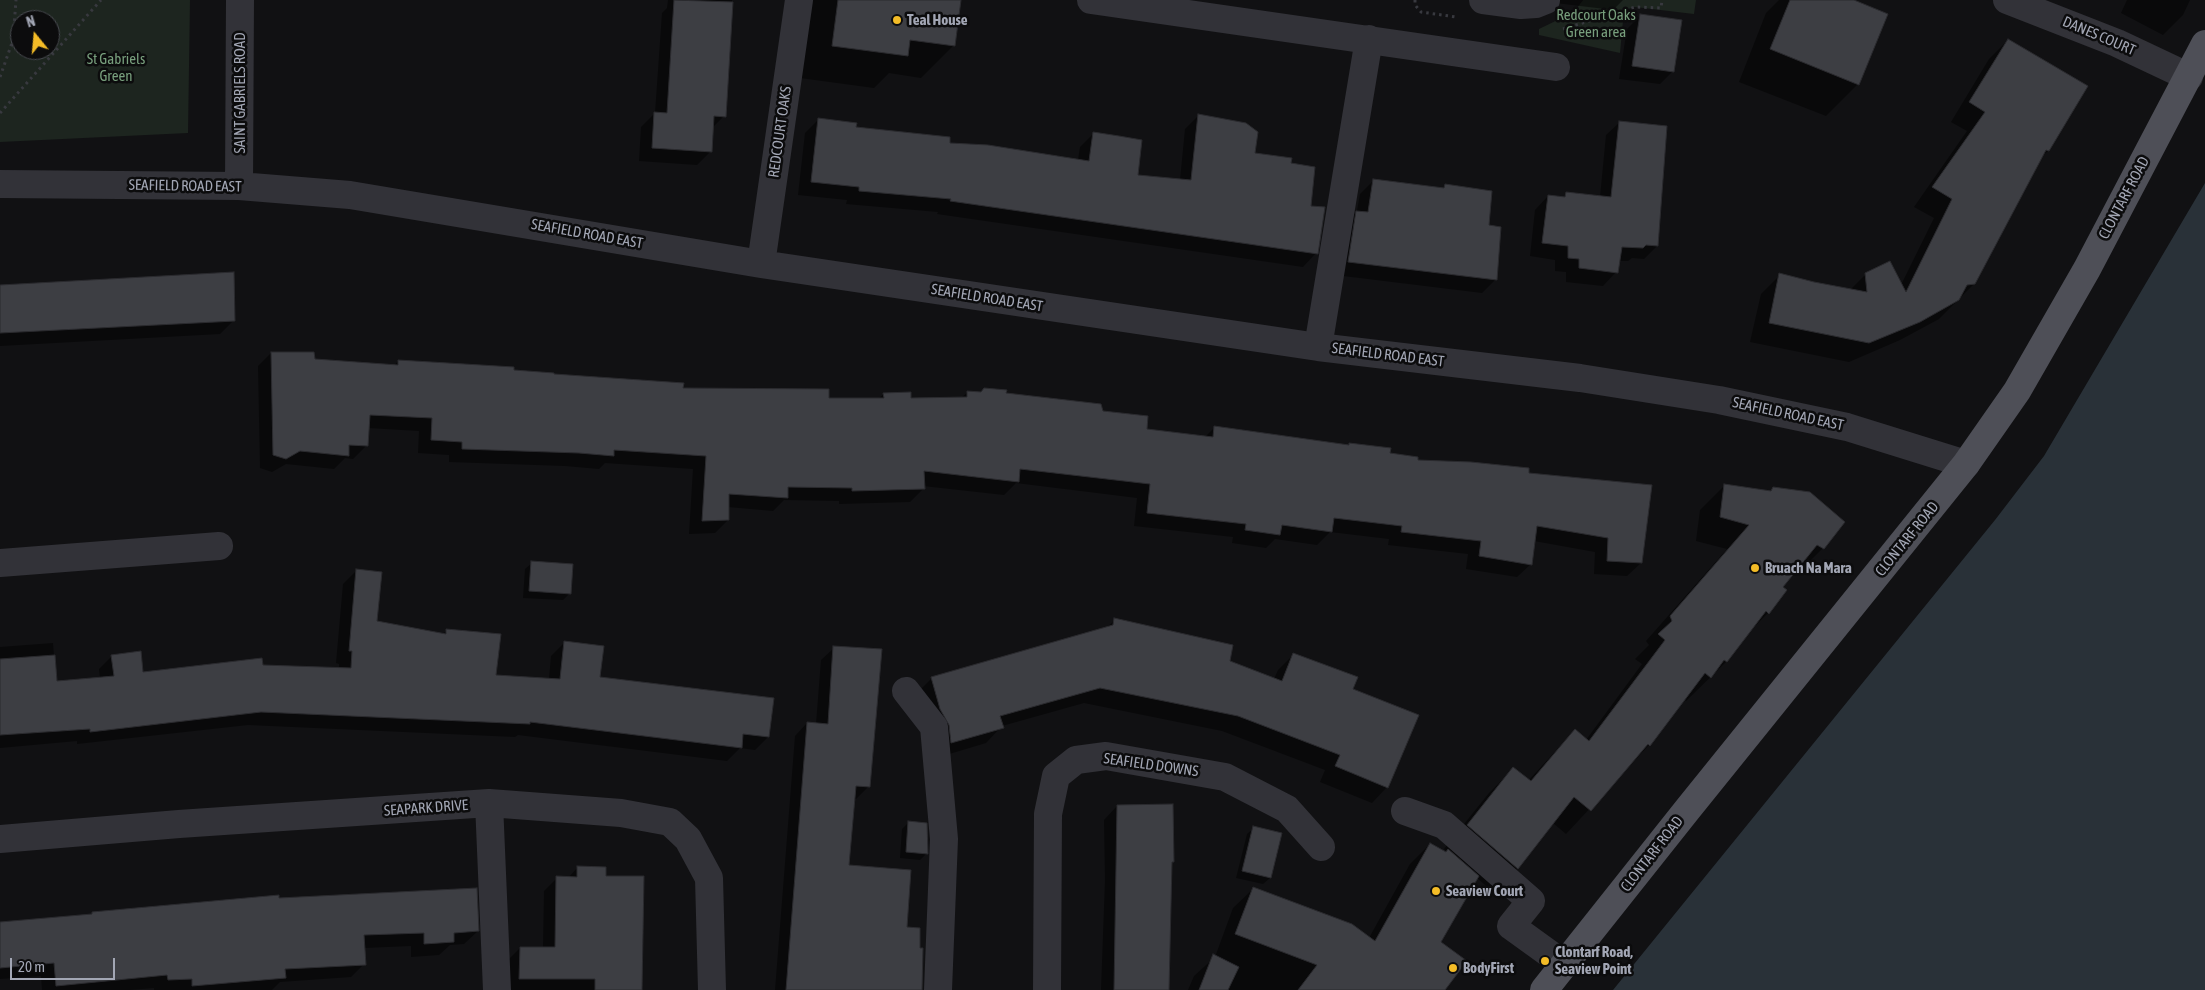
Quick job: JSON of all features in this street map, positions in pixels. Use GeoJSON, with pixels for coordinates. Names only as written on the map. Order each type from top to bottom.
{"type":"FeatureCollection","features":[{"type":"Feature","properties":{"kind":"main road","name":"CLONTARF ROAD"},"geometry":{"type":"LineString","coordinates":[[1544,990],[1566,965],[1686,810],[1966,464],[2017,390],[2087,269],[2205,44]]}},
{"type":"Feature","properties":{"kind":"street","name":"SAINT GABRIELS ROAD"},"geometry":{"type":"LineString","coordinates":[[238,186],[240,0]]}},
{"type":"Feature","properties":{"kind":"street","name":"REDCOURT OAKS"},"geometry":{"type":"LineString","coordinates":[[761,264],[799,0]]}},
{"type":"Feature","properties":{"kind":"street"},"geometry":{"type":"LineString","coordinates":[[1091,0],[1369,39],[1556,68]]}},
{"type":"Feature","properties":{"kind":"street"},"geometry":{"type":"LineString","coordinates":[[1484,0],[1521,5],[1536,4],[1546,0]]}},
{"type":"Feature","properties":{"kind":"street","name":"DANES COURT"},"geometry":{"type":"LineString","coordinates":[[2007,0],[2117,42],[2189,76]]}},
{"type":"Feature","properties":{"kind":"street"},"geometry":{"type":"LineString","coordinates":[[1318,347],[1369,39]]}},
{"type":"Feature","properties":{"kind":"street","name":"SEAFIELD ROAD EAST"},"geometry":{"type":"LineString","coordinates":[[0,184],[238,186],[350,195],[761,264],[1318,347],[1580,378],[1719,400],[1847,427],[1966,464]]}},
{"type":"Feature","properties":{"kind":"street"},"geometry":{"type":"LineString","coordinates":[[0,563],[219,546]]}},
{"type":"Feature","properties":{"kind":"street"},"geometry":{"type":"LineString","coordinates":[[906,691],[934,727],[935,736],[944,839],[938,990]]}},
{"type":"Feature","properties":{"kind":"street","name":"SEAFIELD DOWNS"},"geometry":{"type":"LineString","coordinates":[[1047,990],[1048,814],[1056,776],[1076,760],[1106,756],[1225,777],[1286,809],[1321,847]]}},
{"type":"Feature","properties":{"kind":"street"},"geometry":{"type":"LineString","coordinates":[[489,803],[497,990]]}},
{"type":"Feature","properties":{"kind":"street","name":"SEAPARK DRIVE"},"geometry":{"type":"LineString","coordinates":[[0,839],[489,803],[621,812],[670,822],[688,839],[709,878],[712,990]]}},
{"type":"Feature","properties":{"kind":"street"},"geometry":{"type":"LineString","coordinates":[[1405,810],[1444,825],[1531,901],[1511,926],[1566,965]]}},
{"type":"Feature","properties":{"kind":"path"},"geometry":{"type":"LineString","coordinates":[[0,76],[13,40],[16,0]]}},
{"type":"Feature","properties":{"kind":"path"},"geometry":{"type":"LineString","coordinates":[[0,113],[101,0]]}},
{"type":"Feature","properties":{"kind":"green space","name":"St Gabriels Green"},"geometry":{"type":"Polygon","coordinates":[[[0,0],[190,0],[188,133],[0,142],[0,0]]]}},
{"type":"Feature","properties":{"kind":"green space","name":"Redcourt Oaks Green area"},"geometry":{"type":"Polygon","coordinates":[[[1583,0],[1696,0],[1694,14],[1635,7],[1624,10],[1620,53],[1539,35],[1539,29],[1574,12],[1583,0]]]}},
{"type":"Feature","properties":{"kind":"shaded area"},"geometry":{"type":"Polygon","coordinates":[[[2205,183],[2205,990],[1613,990],[1995,520],[2044,456],[2205,183]]]}},
{"type":"Feature","properties":{"kind":"building"},"geometry":{"type":"Polygon","coordinates":[[[674,0],[733,2],[726,117],[714,116],[712,152],[652,148],[654,112],[667,113],[674,0]]]}},
{"type":"Feature","properties":{"kind":"building","name":"Teal House"},"geometry":{"type":"Polygon","coordinates":[[[838,0],[961,0],[955,46],[910,40],[908,56],[832,46],[838,0]]]}},
{"type":"Feature","properties":{"kind":"building"},"geometry":{"type":"Polygon","coordinates":[[[1790,0],[1854,0],[1888,14],[1859,85],[1770,49],[1790,0]]]}},
{"type":"Feature","properties":{"kind":"building"},"geometry":{"type":"Polygon","coordinates":[[[1640,14],[1682,20],[1674,72],[1632,66],[1640,14]]]}},
{"type":"Feature","properties":{"kind":"building"},"geometry":{"type":"Polygon","coordinates":[[[2008,39],[2088,86],[2049,151],[2046,150],[1975,284],[1967,285],[1959,300],[1920,322],[1869,343],[1769,323],[1779,273],[1867,292],[1865,273],[1890,261],[1906,292],[1952,199],[1932,187],[1985,112],[1969,102],[2008,39]]]}},
{"type":"Feature","properties":{"kind":"building"},"geometry":{"type":"Polygon","coordinates":[[[1198,114],[1246,123],[1258,132],[1255,153],[1292,158],[1291,163],[1315,167],[1311,206],[1325,207],[1318,254],[950,201],[951,199],[859,191],[859,187],[811,182],[818,118],[857,123],[856,127],[950,137],[950,143],[988,145],[1089,161],[1093,132],[1119,136],[1142,140],[1138,175],[1191,180],[1198,114]]]}},
{"type":"Feature","properties":{"kind":"building"},"geometry":{"type":"Polygon","coordinates":[[[1619,121],[1667,126],[1658,246],[1646,245],[1643,248],[1622,247],[1618,273],[1579,268],[1579,259],[1568,258],[1568,246],[1542,243],[1548,195],[1565,197],[1566,192],[1611,197],[1619,121]]]}},
{"type":"Feature","properties":{"kind":"building"},"geometry":{"type":"Polygon","coordinates":[[[1373,179],[1444,188],[1445,184],[1492,191],[1489,225],[1501,227],[1497,280],[1348,262],[1356,211],[1368,212],[1373,179]]]}},
{"type":"Feature","properties":{"kind":"building"},"geometry":{"type":"Polygon","coordinates":[[[234,272],[235,321],[0,333],[0,285],[234,272]]]}},
{"type":"Feature","properties":{"kind":"building"},"geometry":{"type":"Polygon","coordinates":[[[271,352],[314,352],[315,359],[398,365],[398,360],[514,367],[514,370],[554,374],[684,383],[683,388],[829,389],[829,398],[884,398],[883,393],[911,392],[911,398],[967,397],[967,391],[981,392],[984,388],[1007,390],[1006,393],[1101,404],[1103,411],[1148,416],[1147,429],[1213,437],[1214,426],[1349,445],[1349,443],[1391,448],[1390,453],[1418,457],[1418,460],[1471,462],[1529,468],[1529,473],[1652,485],[1642,563],[1607,561],[1608,538],[1537,526],[1532,565],[1479,556],[1481,541],[1401,532],[1402,526],[1334,518],[1332,532],[1282,525],[1280,535],[1245,530],[1246,524],[1147,513],[1150,484],[1020,469],[1019,482],[924,471],[925,489],[852,491],[852,488],[788,487],[788,498],[729,494],[729,520],[702,521],[706,456],[614,450],[614,456],[462,449],[462,442],[431,440],[432,418],[370,415],[368,446],[349,445],[349,456],[300,451],[286,459],[273,455],[271,352]]]}},
{"type":"Feature","properties":{"kind":"building"},"geometry":{"type":"Polygon","coordinates":[[[1724,484],[1771,491],[1773,487],[1810,492],[1845,522],[1824,549],[1817,545],[1783,587],[1787,590],[1769,614],[1766,611],[1727,662],[1724,660],[1711,678],[1705,673],[1650,746],[1648,744],[1591,811],[1574,797],[1518,869],[1467,825],[1513,767],[1531,781],[1575,729],[1589,741],[1665,640],[1658,634],[1672,621],[1670,616],[1749,525],[1720,517],[1724,484]]]}},
{"type":"Feature","properties":{"kind":"building"},"geometry":{"type":"Polygon","coordinates":[[[531,561],[573,564],[571,594],[529,591],[531,561]]]}},
{"type":"Feature","properties":{"kind":"building"},"geometry":{"type":"Polygon","coordinates":[[[356,569],[382,572],[377,621],[446,634],[446,629],[501,634],[496,675],[560,679],[564,641],[604,646],[600,677],[774,698],[769,737],[743,734],[742,748],[530,722],[530,724],[261,712],[90,732],[90,729],[0,735],[0,659],[55,655],[57,681],[114,676],[111,655],[141,651],[143,672],[262,658],[263,665],[351,668],[352,651],[349,651],[356,569]]]}},
{"type":"Feature","properties":{"kind":"building"},"geometry":{"type":"Polygon","coordinates":[[[1114,618],[1233,645],[1230,661],[1282,681],[1293,653],[1358,677],[1353,689],[1419,715],[1388,788],[1335,766],[1340,755],[1238,716],[1100,688],[1000,716],[1004,728],[951,743],[949,725],[940,709],[931,677],[1113,625],[1114,618]]]}},
{"type":"Feature","properties":{"kind":"building"},"geometry":{"type":"Polygon","coordinates":[[[833,646],[882,649],[870,787],[856,786],[849,865],[911,870],[907,927],[920,928],[920,948],[923,948],[922,990],[786,990],[807,722],[828,724],[833,646]]]}},
{"type":"Feature","properties":{"kind":"building"},"geometry":{"type":"Polygon","coordinates":[[[1173,804],[1174,862],[1172,862],[1169,990],[1114,990],[1117,805],[1173,804]]]}},
{"type":"Feature","properties":{"kind":"building"},"geometry":{"type":"Polygon","coordinates":[[[908,821],[927,823],[928,854],[906,852],[908,821]]]}},
{"type":"Feature","properties":{"kind":"building"},"geometry":{"type":"Polygon","coordinates":[[[1253,826],[1282,833],[1271,878],[1242,871],[1253,826]]]}},
{"type":"Feature","properties":{"kind":"building"},"geometry":{"type":"Polygon","coordinates":[[[1430,843],[1446,852],[1448,849],[1479,876],[1441,942],[1467,961],[1445,990],[1298,990],[1317,965],[1235,934],[1253,887],[1352,924],[1375,941],[1430,843]]]}},
{"type":"Feature","properties":{"kind":"building"},"geometry":{"type":"Polygon","coordinates":[[[577,866],[606,867],[606,876],[644,876],[642,990],[595,990],[595,979],[519,979],[520,947],[555,947],[556,876],[577,877],[577,866]]]}},
{"type":"Feature","properties":{"kind":"building"},"geometry":{"type":"Polygon","coordinates":[[[477,888],[479,931],[454,933],[454,942],[424,944],[424,933],[364,935],[366,965],[285,969],[286,978],[192,986],[192,979],[168,980],[167,975],[56,986],[54,963],[0,968],[0,922],[279,895],[279,898],[477,888]]]}},
{"type":"Feature","properties":{"kind":"building"},"geometry":{"type":"Polygon","coordinates":[[[1213,954],[1239,967],[1228,990],[1199,990],[1213,954]]]}},
{"type":"Feature","properties":{"kind":"place","name":"Teal House"},"geometry":{"type":"Point","coordinates":[897,20]}},
{"type":"Feature","properties":{"kind":"place","name":"Bruach Na Mara"},"geometry":{"type":"Point","coordinates":[1755,568]}},
{"type":"Feature","properties":{"kind":"place","name":"Seaview Court"},"geometry":{"type":"Point","coordinates":[1436,891]}},
{"type":"Feature","properties":{"kind":"place","name":"Clontarf Road, Seaview Point"},"geometry":{"type":"Point","coordinates":[1545,961]}},
{"type":"Feature","properties":{"kind":"place","name":"BodyFirst"},"geometry":{"type":"Point","coordinates":[1453,968]}}]}
